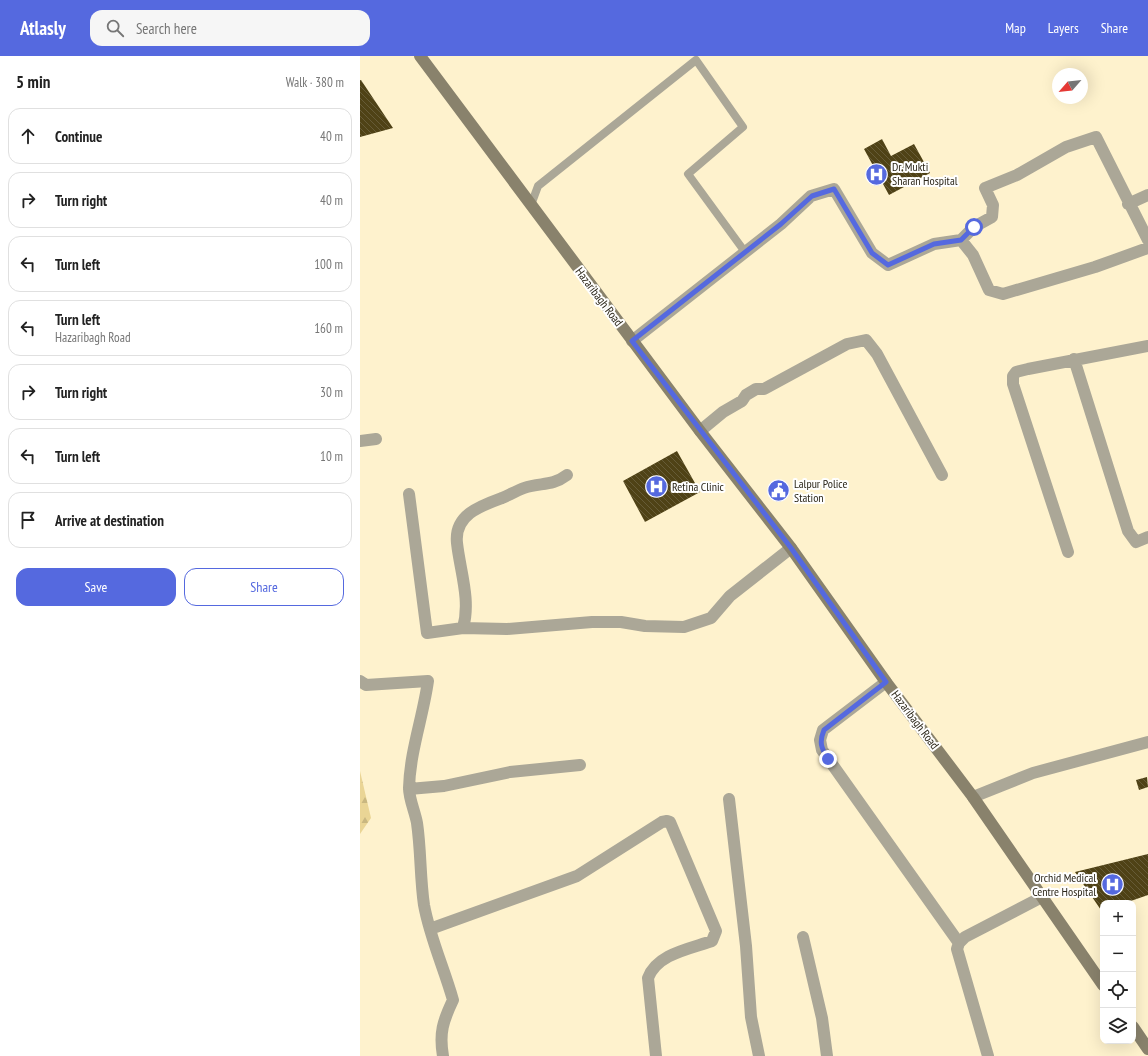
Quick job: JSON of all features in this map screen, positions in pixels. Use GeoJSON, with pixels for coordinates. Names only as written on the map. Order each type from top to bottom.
{"type":"FeatureCollection","features":[{"type":"Feature","properties":{"kind":"main road","name":"Hazaribagh Road"},"geometry":{"type":"LineString","coordinates":[[420,56],[632,341],[791,548],[886,682],[973,797],[1100,980]]}},
{"type":"Feature","properties":{"kind":"main road"},"geometry":{"type":"LineString","coordinates":[[1136,1032],[1148,1049]]}},
{"type":"Feature","properties":{"kind":"street"},"geometry":{"type":"LineString","coordinates":[[632,341],[781,224],[812,196],[834,189],[872,253],[888,265],[934,244],[961,240],[974,227],[992,217],[993,205],[984,188],[1017,176],[1066,147],[1096,138],[1128,204],[1148,240]]}},
{"type":"Feature","properties":{"kind":"street"},"geometry":{"type":"LineString","coordinates":[[1128,204],[1148,195]]}},
{"type":"Feature","properties":{"kind":"street"},"geometry":{"type":"LineString","coordinates":[[961,240],[973,254],[989,290],[1003,294],[1095,268],[1148,248]]}},
{"type":"Feature","properties":{"kind":"street"},"geometry":{"type":"LineString","coordinates":[[700,431],[723,412],[742,401],[746,395],[756,389],[764,389],[847,344],[866,340],[877,354],[942,475]]}},
{"type":"Feature","properties":{"kind":"street"},"geometry":{"type":"LineString","coordinates":[[1068,552],[1013,384],[1012,376],[1016,372],[1028,369],[1148,346]]}},
{"type":"Feature","properties":{"kind":"street"},"geometry":{"type":"LineString","coordinates":[[1074,360],[1128,531],[1136,542],[1148,537]]}},
{"type":"Feature","properties":{"kind":"street"},"geometry":{"type":"LineString","coordinates":[[360,441],[376,439]]}},
{"type":"Feature","properties":{"kind":"street"},"geometry":{"type":"LineString","coordinates":[[463,628],[466,617],[464,591],[456,542],[460,522],[470,512],[488,503],[524,488],[557,482],[567,475]]}},
{"type":"Feature","properties":{"kind":"street"},"geometry":{"type":"LineString","coordinates":[[409,494],[427,633],[463,628],[507,629],[592,622],[621,622],[645,626],[684,627],[711,618],[730,596],[791,548]]}},
{"type":"Feature","properties":{"kind":"street"},"geometry":{"type":"LineString","coordinates":[[360,681],[366,685],[428,681],[425,706],[412,756],[409,790],[417,822],[424,905],[433,942],[445,973],[453,1000],[445,1017],[440,1040],[443,1056]]}},
{"type":"Feature","properties":{"kind":"street"},"geometry":{"type":"LineString","coordinates":[[886,682],[824,730],[820,740],[822,750],[959,943]]}},
{"type":"Feature","properties":{"kind":"street"},"geometry":{"type":"LineString","coordinates":[[973,797],[1033,773],[1148,742]]}},
{"type":"Feature","properties":{"kind":"street"},"geometry":{"type":"LineString","coordinates":[[409,790],[444,786],[510,772],[580,765]]}},
{"type":"Feature","properties":{"kind":"street"},"geometry":{"type":"LineString","coordinates":[[729,799],[746,946],[751,1017],[759,1056]]}},
{"type":"Feature","properties":{"kind":"street"},"geometry":{"type":"LineString","coordinates":[[430,929],[577,876],[662,822],[670,822],[716,931],[712,941],[670,956],[657,963],[651,970],[648,978],[656,1056]]}},
{"type":"Feature","properties":{"kind":"street"},"geometry":{"type":"LineString","coordinates":[[988,1056],[957,950],[959,943],[966,937],[1042,897]]}},
{"type":"Feature","properties":{"kind":"street"},"geometry":{"type":"LineString","coordinates":[[803,937],[822,1018],[827,1056]]}},
{"type":"Feature","properties":{"kind":"lane"},"geometry":{"type":"LineString","coordinates":[[531,205],[538,186],[696,60],[743,127],[688,174],[745,252]]}},
{"type":"Feature","properties":{"kind":"green space"},"geometry":{"type":"Polygon","coordinates":[[[360,771],[371,818],[360,834],[360,771]]]}},
{"type":"Feature","properties":{"kind":"building"},"geometry":{"type":"Polygon","coordinates":[[[361,80],[393,128],[360,137],[361,80]]]}},
{"type":"Feature","properties":{"kind":"building"},"geometry":{"type":"Polygon","coordinates":[[[882,139],[891,156],[914,144],[930,173],[889,195],[864,149],[882,139]]]}},
{"type":"Feature","properties":{"kind":"building"},"geometry":{"type":"Polygon","coordinates":[[[677,451],[700,492],[645,522],[623,481],[677,451]]]}},
{"type":"Feature","properties":{"kind":"building"},"geometry":{"type":"Polygon","coordinates":[[[1147,777],[1148,787],[1139,790],[1136,780],[1147,777]]]}},
{"type":"Feature","properties":{"kind":"building"},"geometry":{"type":"Polygon","coordinates":[[[1148,854],[1148,895],[1134,900],[1100,900],[1100,909],[1075,872],[1148,854]]]}},
{"type":"Feature","properties":{"kind":"place","name":"Dr. Mukti Sharan Hospital"},"geometry":{"type":"Point","coordinates":[876,174]}},
{"type":"Feature","properties":{"kind":"place","name":"Retina Clinic"},"geometry":{"type":"Point","coordinates":[657,487]}},
{"type":"Feature","properties":{"kind":"place","name":"Lalpur Police Station"},"geometry":{"type":"Point","coordinates":[779,491]}},
{"type":"Feature","properties":{"kind":"place","name":"Orchid Medical Centre Hospital"},"geometry":{"type":"Point","coordinates":[1112,885]}},
{"type":"Feature","properties":{"kind":"route"},"geometry":{"type":"LineString","coordinates":[[828,759],[822,750],[820,740],[824,730],[886,682],[791,548],[632,341],[781,224],[812,196],[834,189],[872,253],[888,265],[934,244],[961,240],[974,227]]}}]}
